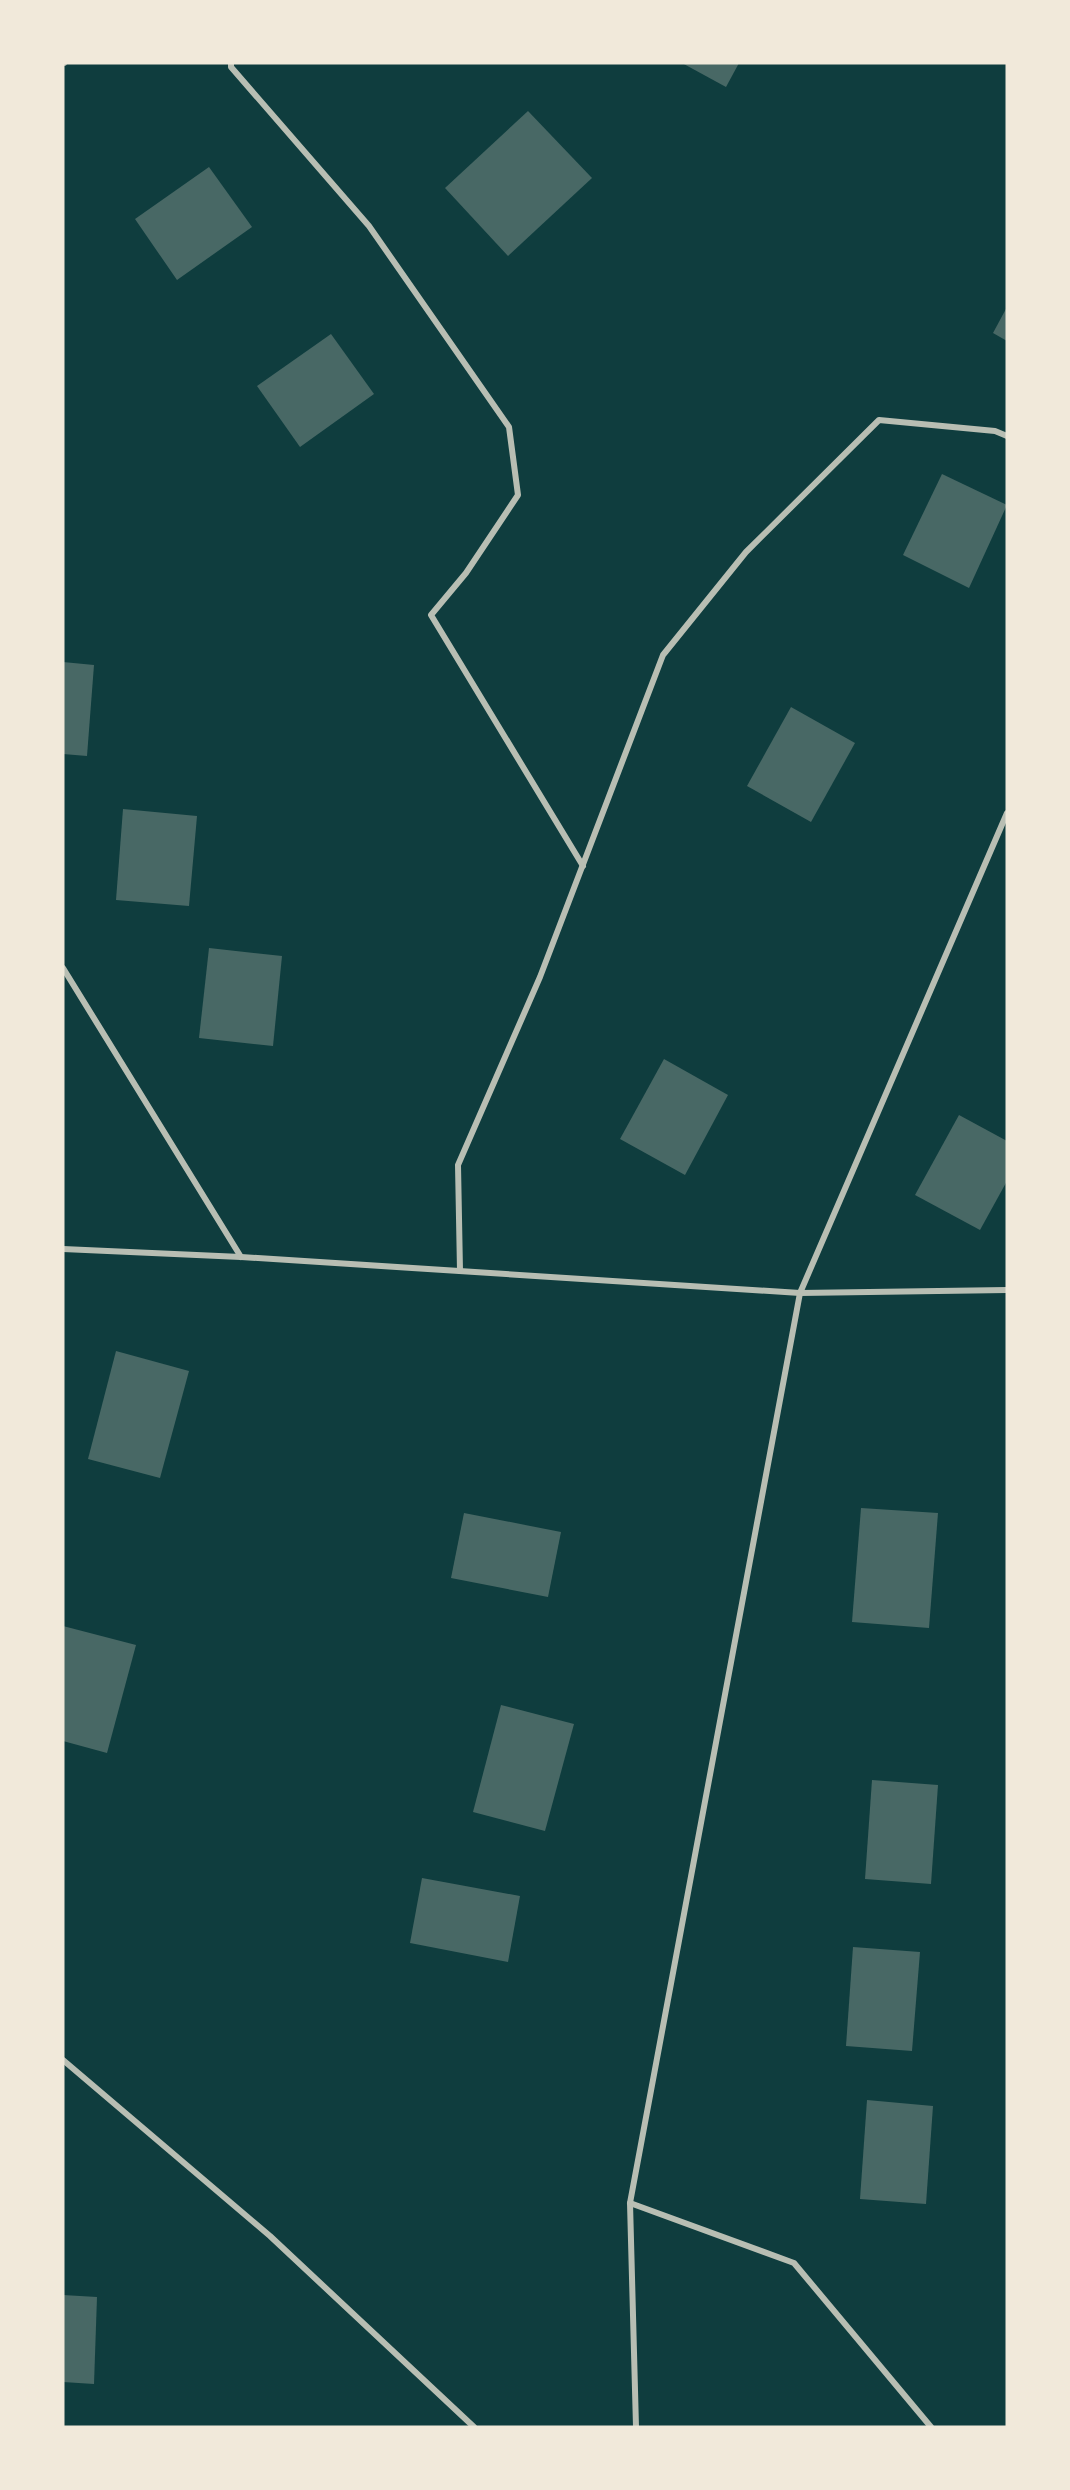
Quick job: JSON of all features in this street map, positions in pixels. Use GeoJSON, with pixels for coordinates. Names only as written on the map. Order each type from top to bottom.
{"type":"FeatureCollection","features":[{"type":"Feature","properties":{"kind":"street"},"geometry":{"type":"LineString","coordinates":[[231,63],[231,67],[369,226],[509,428],[518,495],[466,573],[431,615],[583,866]]}},
{"type":"Feature","properties":{"kind":"street"},"geometry":{"type":"LineString","coordinates":[[460,1271],[458,1165],[540,977],[663,655],[746,552],[879,420],[995,430],[1007,436]]}},
{"type":"Feature","properties":{"kind":"street"},"geometry":{"type":"LineString","coordinates":[[636,2427],[630,2203],[800,1293],[1007,813]]}},
{"type":"Feature","properties":{"kind":"street"},"geometry":{"type":"LineString","coordinates":[[63,968],[241,1257]]}},
{"type":"Feature","properties":{"kind":"street"},"geometry":{"type":"LineString","coordinates":[[63,1249],[241,1257],[800,1293],[1007,1290]]}},
{"type":"Feature","properties":{"kind":"street"},"geometry":{"type":"LineString","coordinates":[[63,2060],[270,2236],[474,2427]]}},
{"type":"Feature","properties":{"kind":"street"},"geometry":{"type":"LineString","coordinates":[[630,2203],[794,2263],[931,2427]]}},
{"type":"Feature","properties":{"kind":"building"},"geometry":{"type":"Polygon","coordinates":[[[682,63],[739,63],[726,87],[682,63]]]}},
{"type":"Feature","properties":{"kind":"building"},"geometry":{"type":"Polygon","coordinates":[[[528,111],[592,178],[508,256],[445,188],[528,111]]]}},
{"type":"Feature","properties":{"kind":"building"},"geometry":{"type":"Polygon","coordinates":[[[209,167],[252,227],[177,280],[135,219],[209,167]]]}},
{"type":"Feature","properties":{"kind":"building"},"geometry":{"type":"Polygon","coordinates":[[[1007,307],[1007,341],[993,333],[1007,307]]]}},
{"type":"Feature","properties":{"kind":"building"},"geometry":{"type":"Polygon","coordinates":[[[331,334],[374,394],[300,447],[257,386],[331,334]]]}},
{"type":"Feature","properties":{"kind":"building"},"geometry":{"type":"Polygon","coordinates":[[[942,474],[1007,505],[969,588],[903,555],[942,474]]]}},
{"type":"Feature","properties":{"kind":"building"},"geometry":{"type":"Polygon","coordinates":[[[63,662],[94,665],[87,756],[63,754],[63,662]]]}},
{"type":"Feature","properties":{"kind":"building"},"geometry":{"type":"Polygon","coordinates":[[[791,707],[855,743],[811,822],[747,786],[791,707]]]}},
{"type":"Feature","properties":{"kind":"building"},"geometry":{"type":"Polygon","coordinates":[[[123,809],[197,816],[189,906],[116,900],[123,809]]]}},
{"type":"Feature","properties":{"kind":"building"},"geometry":{"type":"Polygon","coordinates":[[[209,948],[282,956],[273,1046],[199,1038],[209,948]]]}},
{"type":"Feature","properties":{"kind":"building"},"geometry":{"type":"Polygon","coordinates":[[[664,1059],[728,1095],[685,1175],[620,1139],[664,1059]]]}},
{"type":"Feature","properties":{"kind":"building"},"geometry":{"type":"Polygon","coordinates":[[[959,1115],[1007,1141],[1007,1181],[980,1230],[915,1195],[959,1115]]]}},
{"type":"Feature","properties":{"kind":"building"},"geometry":{"type":"Polygon","coordinates":[[[116,1351],[189,1371],[160,1478],[88,1459],[116,1351]]]}},
{"type":"Feature","properties":{"kind":"building"},"geometry":{"type":"Polygon","coordinates":[[[861,1508],[938,1513],[929,1628],[852,1622],[861,1508]]]}},
{"type":"Feature","properties":{"kind":"building"},"geometry":{"type":"Polygon","coordinates":[[[464,1513],[561,1532],[548,1597],[451,1578],[464,1513]]]}},
{"type":"Feature","properties":{"kind":"building"},"geometry":{"type":"Polygon","coordinates":[[[63,1626],[136,1645],[107,1753],[63,1741],[63,1626]]]}},
{"type":"Feature","properties":{"kind":"building"},"geometry":{"type":"Polygon","coordinates":[[[501,1705],[574,1724],[545,1831],[473,1812],[501,1705]]]}},
{"type":"Feature","properties":{"kind":"building"},"geometry":{"type":"Polygon","coordinates":[[[872,1780],[938,1785],[931,1884],[865,1879],[872,1780]]]}},
{"type":"Feature","properties":{"kind":"building"},"geometry":{"type":"Polygon","coordinates":[[[422,1878],[520,1896],[508,1962],[410,1943],[422,1878]]]}},
{"type":"Feature","properties":{"kind":"building"},"geometry":{"type":"Polygon","coordinates":[[[853,1947],[920,1952],[912,2051],[846,2046],[853,1947]]]}},
{"type":"Feature","properties":{"kind":"building"},"geometry":{"type":"Polygon","coordinates":[[[867,2100],[933,2106],[926,2204],[860,2199],[867,2100]]]}},
{"type":"Feature","properties":{"kind":"building"},"geometry":{"type":"Polygon","coordinates":[[[63,2295],[97,2297],[94,2384],[63,2382],[63,2295]]]}}]}
